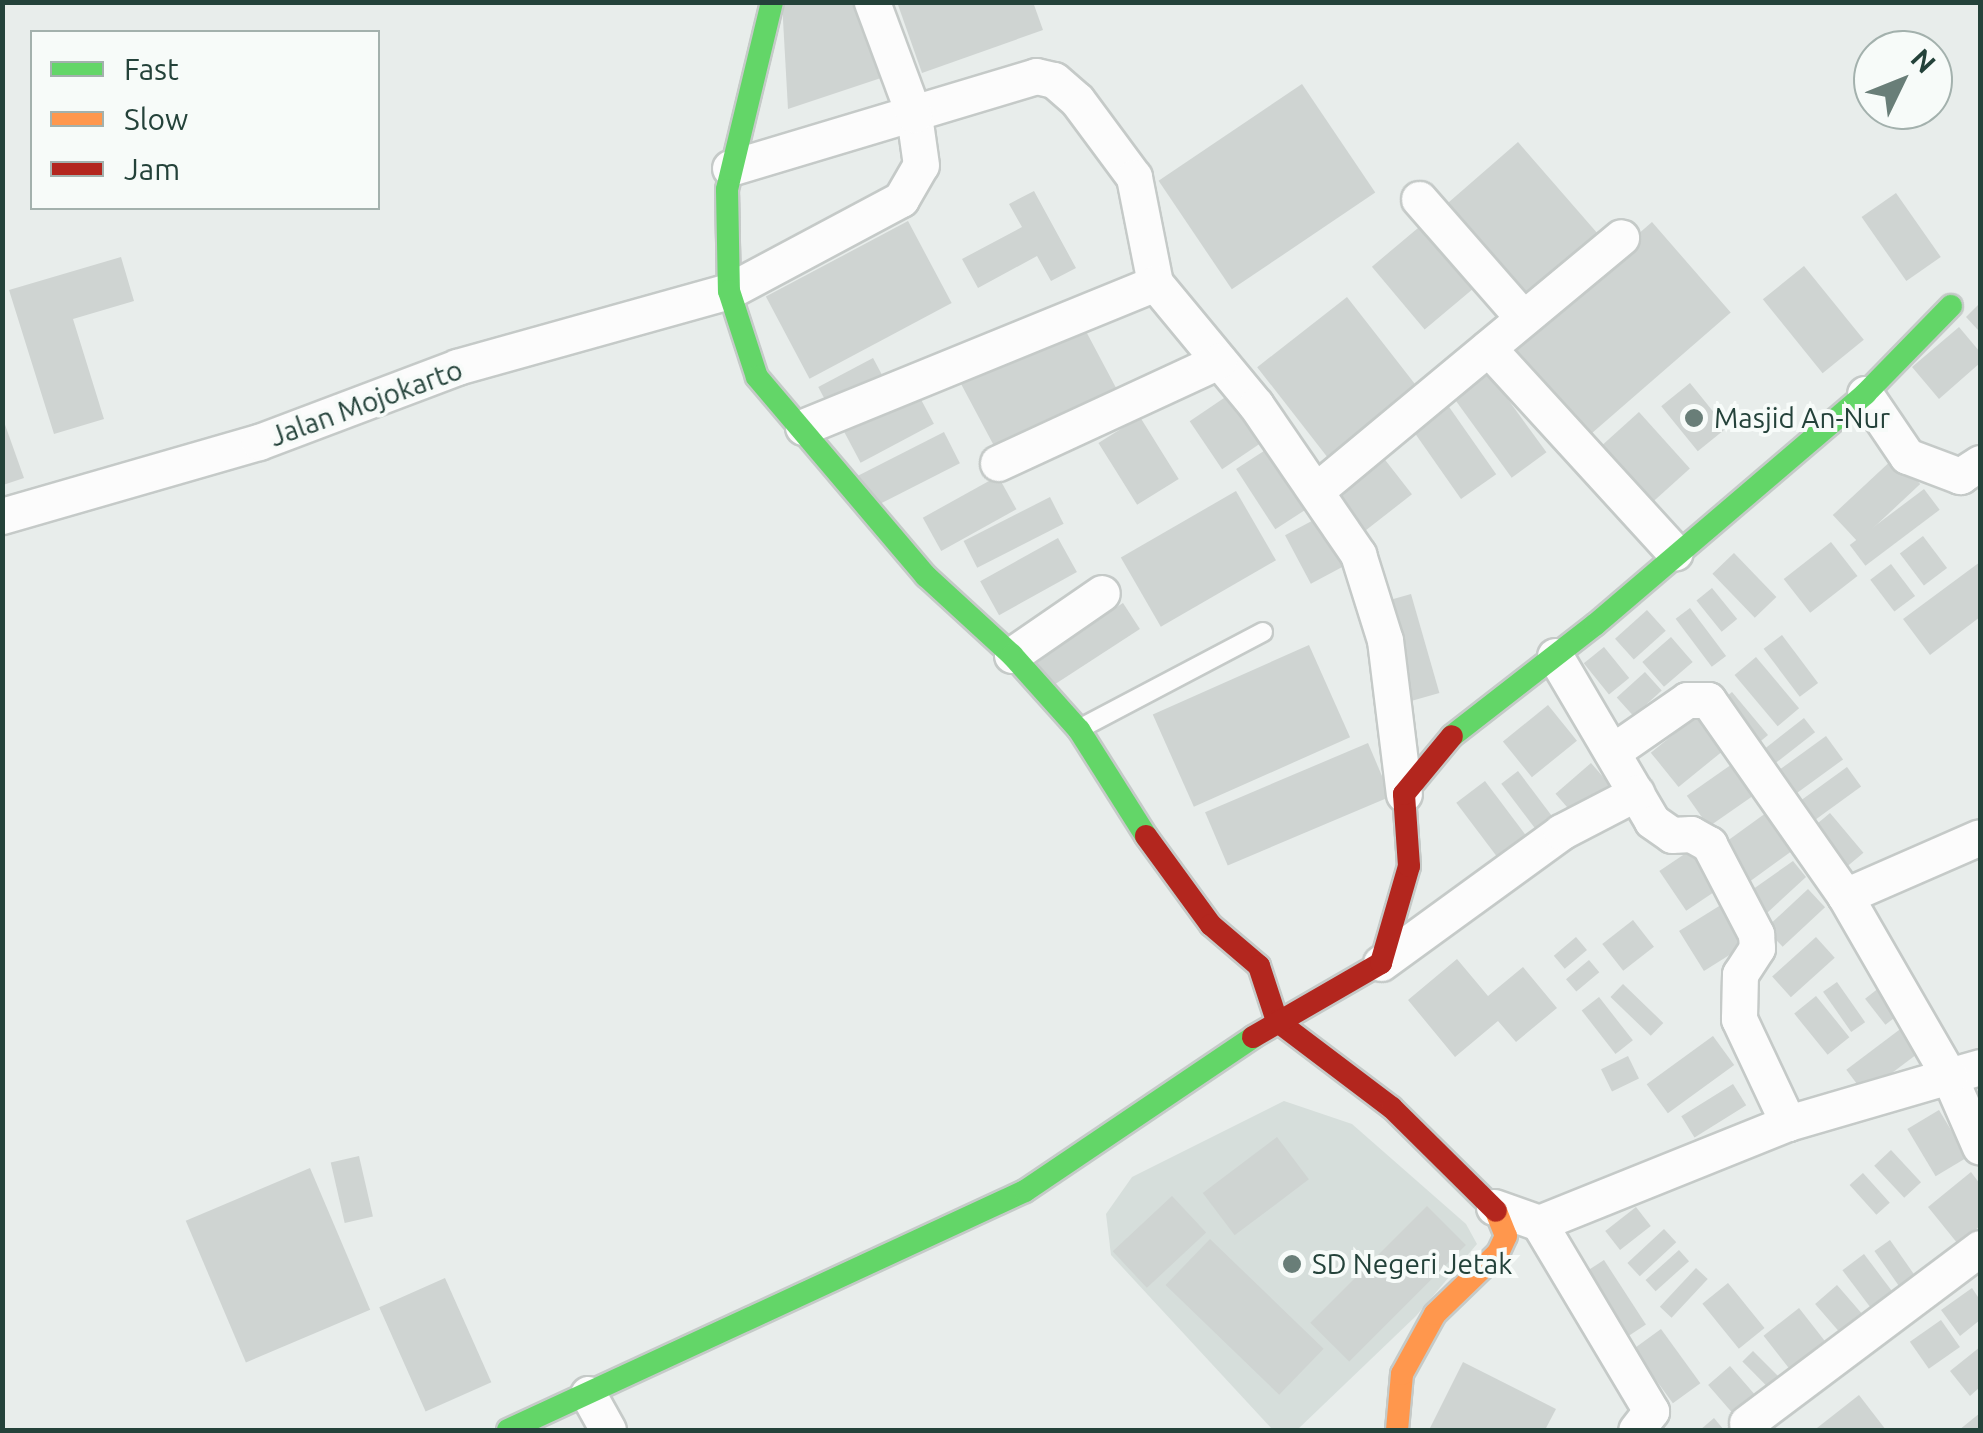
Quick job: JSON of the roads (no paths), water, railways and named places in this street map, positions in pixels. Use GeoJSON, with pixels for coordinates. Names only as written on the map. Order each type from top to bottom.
{"type":"FeatureCollection","features":[{"type":"Feature","properties":{"kind":"street"},"geometry":{"type":"LineString","coordinates":[[772,2],[730,168],[729,291],[757,377],[803,426],[926,576],[1012,655],[1079,730],[1118,798],[1211,925],[1259,966],[1277,1021],[1392,1108],[1494,1206],[1539,1223],[1652,1411],[1636,1430]]}},
{"type":"Feature","properties":{"kind":"street","name":"Jalan Mojokarto"},"geometry":{"type":"LineString","coordinates":[[2,516],[259,442],[457,367],[729,291],[901,199],[922,166],[914,114],[872,2]]}},
{"type":"Feature","properties":{"kind":"street"},"geometry":{"type":"LineString","coordinates":[[730,168],[1036,76],[1054,80],[1129,167],[1155,284],[1318,489],[1358,554],[1385,640],[1409,866],[1381,963]]}},
{"type":"Feature","properties":{"kind":"street"},"geometry":{"type":"LineString","coordinates":[[1419,199],[1523,318]]}},
{"type":"Feature","properties":{"kind":"street"},"geometry":{"type":"LineString","coordinates":[[1318,489],[1621,237]]}},
{"type":"Feature","properties":{"kind":"street"},"geometry":{"type":"LineString","coordinates":[[803,426],[1155,284]]}},
{"type":"Feature","properties":{"kind":"street"},"geometry":{"type":"LineString","coordinates":[[1404,794],[1445,741],[1555,656],[1865,394],[1951,306]]}},
{"type":"Feature","properties":{"kind":"street"},"geometry":{"type":"LineString","coordinates":[[1488,348],[1674,553]]}},
{"type":"Feature","properties":{"kind":"street"},"geometry":{"type":"LineString","coordinates":[[998,463],[1219,362]]}},
{"type":"Feature","properties":{"kind":"street"},"geometry":{"type":"LineString","coordinates":[[1865,394],[1907,456],[1933,471],[1974,479]]}},
{"type":"Feature","properties":{"kind":"street"},"geometry":{"type":"LineString","coordinates":[[1012,655],[1102,593]]}},
{"type":"Feature","properties":{"kind":"street"},"geometry":{"type":"LineString","coordinates":[[1555,656],[1659,830],[1709,844],[1756,934],[1756,948],[1740,974],[1739,1019],[1788,1123]]}},
{"type":"Feature","properties":{"kind":"street"},"geometry":{"type":"LineString","coordinates":[[1612,752],[1688,700],[1708,700],[1965,1072],[1980,1147]]}},
{"type":"Feature","properties":{"kind":"street"},"geometry":{"type":"LineString","coordinates":[[508,1430],[1025,1191],[1277,1021],[1381,963],[1562,832],[1636,793]]}},
{"type":"Feature","properties":{"kind":"street"},"geometry":{"type":"LineString","coordinates":[[1845,896],[1901,866],[1980,837]]}},
{"type":"Feature","properties":{"kind":"street"},"geometry":{"type":"LineString","coordinates":[[1539,1223],[1788,1123],[1965,1072]]}},
{"type":"Feature","properties":{"kind":"street"},"geometry":{"type":"LineString","coordinates":[[1396,1430],[1402,1374],[1435,1314],[1498,1253],[1506,1236],[1494,1206]]}},
{"type":"Feature","properties":{"kind":"street"},"geometry":{"type":"LineString","coordinates":[[1747,1423],[1980,1248]]}},
{"type":"Feature","properties":{"kind":"street"},"geometry":{"type":"LineString","coordinates":[[588,1394],[608,1430]]}},
{"type":"Feature","properties":{"kind":"lane"},"geometry":{"type":"LineString","coordinates":[[1079,730],[1263,632]]}},
{"type":"Feature","properties":{"kind":"place","name":"Masjid An-Nur"},"geometry":{"type":"Point","coordinates":[1694,418]}},
{"type":"Feature","properties":{"kind":"place","name":"SD Negeri Jetak"},"geometry":{"type":"Point","coordinates":[1292,1264]}}]}
